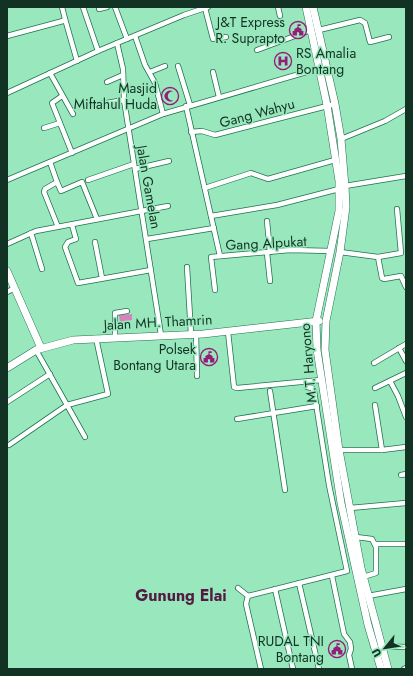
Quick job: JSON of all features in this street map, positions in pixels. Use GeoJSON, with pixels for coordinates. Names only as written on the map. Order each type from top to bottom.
{"type":"FeatureCollection","features":[{"type":"Feature","properties":{"kind":"main road","name":"M.T. Haryono"},"geometry":{"type":"LineString","coordinates":[[306,7],[320,68],[341,139],[342,188],[339,211],[316,321],[317,350],[341,503],[358,569],[380,669]]}},
{"type":"Feature","properties":{"kind":"main road","name":"M.T. Haryono"},"geometry":{"type":"LineString","coordinates":[[313,7],[319,30],[331,104],[335,160],[346,207],[340,252],[326,321],[325,350],[339,450],[356,537],[358,569],[363,577],[388,669]]}},
{"type":"Feature","properties":{"kind":"main road"},"geometry":{"type":"LineString","coordinates":[[7,271],[38,349]]}},
{"type":"Feature","properties":{"kind":"main road","name":"Jalan MH. Thamrin"},"geometry":{"type":"LineString","coordinates":[[7,368],[38,349],[73,340],[228,332],[326,321]]}},
{"type":"Feature","properties":{"kind":"street"},"geometry":{"type":"LineString","coordinates":[[62,7],[77,61]]}},
{"type":"Feature","properties":{"kind":"street"},"geometry":{"type":"LineString","coordinates":[[83,7],[98,51]]}},
{"type":"Feature","properties":{"kind":"street"},"geometry":{"type":"LineString","coordinates":[[99,9],[107,7]]}},
{"type":"Feature","properties":{"kind":"street"},"geometry":{"type":"LineString","coordinates":[[115,7],[127,39]]}},
{"type":"Feature","properties":{"kind":"street"},"geometry":{"type":"LineString","coordinates":[[7,93],[98,51],[206,7],[214,39],[226,37]]}},
{"type":"Feature","properties":{"kind":"street"},"geometry":{"type":"LineString","coordinates":[[278,7],[280,16]]}},
{"type":"Feature","properties":{"kind":"street"},"geometry":{"type":"LineString","coordinates":[[7,36],[63,21],[65,19]]}},
{"type":"Feature","properties":{"kind":"street"},"geometry":{"type":"LineString","coordinates":[[319,30],[360,20],[364,23],[370,42],[389,37]]}},
{"type":"Feature","properties":{"kind":"street"},"geometry":{"type":"LineString","coordinates":[[257,50],[311,30]]}},
{"type":"Feature","properties":{"kind":"street"},"geometry":{"type":"LineString","coordinates":[[135,36],[146,66],[150,72],[163,114]]}},
{"type":"Feature","properties":{"kind":"street","name":"Jalan Gamelan"},"geometry":{"type":"LineString","coordinates":[[117,43],[123,75],[124,100],[128,128],[147,239],[161,335]]}},
{"type":"Feature","properties":{"kind":"street"},"geometry":{"type":"LineString","coordinates":[[150,72],[165,66]]}},
{"type":"Feature","properties":{"kind":"street"},"geometry":{"type":"LineString","coordinates":[[178,66],[220,256]]}},
{"type":"Feature","properties":{"kind":"street"},"geometry":{"type":"LineString","coordinates":[[7,180],[163,114],[320,68]]}},
{"type":"Feature","properties":{"kind":"street"},"geometry":{"type":"LineString","coordinates":[[213,72],[219,97]]}},
{"type":"Feature","properties":{"kind":"street"},"geometry":{"type":"LineString","coordinates":[[50,74],[73,114]]}},
{"type":"Feature","properties":{"kind":"street"},"geometry":{"type":"LineString","coordinates":[[107,82],[123,75]]}},
{"type":"Feature","properties":{"kind":"street"},"geometry":{"type":"LineString","coordinates":[[62,96],[52,103],[72,152]]}},
{"type":"Feature","properties":{"kind":"street"},"geometry":{"type":"LineString","coordinates":[[95,105],[124,100]]}},
{"type":"Feature","properties":{"kind":"street","name":"Gang Wahyu"},"geometry":{"type":"LineString","coordinates":[[192,132],[202,131],[215,135],[331,104]]}},
{"type":"Feature","properties":{"kind":"street"},"geometry":{"type":"LineString","coordinates":[[341,139],[385,121],[406,109]]}},
{"type":"Feature","properties":{"kind":"street"},"geometry":{"type":"LineString","coordinates":[[44,128],[60,123]]}},
{"type":"Feature","properties":{"kind":"street"},"geometry":{"type":"LineString","coordinates":[[205,188],[251,173],[268,179],[335,160]]}},
{"type":"Feature","properties":{"kind":"street"},"geometry":{"type":"LineString","coordinates":[[88,180],[134,167],[169,161]]}},
{"type":"Feature","properties":{"kind":"street"},"geometry":{"type":"LineString","coordinates":[[50,162],[61,191],[82,182],[97,219]]}},
{"type":"Feature","properties":{"kind":"street"},"geometry":{"type":"LineString","coordinates":[[211,216],[277,205],[342,188],[406,176]]}},
{"type":"Feature","properties":{"kind":"street"},"geometry":{"type":"LineString","coordinates":[[57,182],[45,189],[44,192],[58,228]]}},
{"type":"Feature","properties":{"kind":"street"},"geometry":{"type":"LineString","coordinates":[[7,244],[31,233],[168,206]]}},
{"type":"Feature","properties":{"kind":"street"},"geometry":{"type":"LineString","coordinates":[[340,252],[378,257],[401,253],[397,209]]}},
{"type":"Feature","properties":{"kind":"street"},"geometry":{"type":"LineString","coordinates":[[267,221],[270,281]]}},
{"type":"Feature","properties":{"kind":"street"},"geometry":{"type":"LineString","coordinates":[[72,224],[76,240],[68,242],[65,247],[77,282],[80,283],[151,270]]}},
{"type":"Feature","properties":{"kind":"street"},"geometry":{"type":"LineString","coordinates":[[147,239],[214,228]]}},
{"type":"Feature","properties":{"kind":"street"},"geometry":{"type":"LineString","coordinates":[[31,233],[42,269]]}},
{"type":"Feature","properties":{"kind":"street"},"geometry":{"type":"LineString","coordinates":[[95,242],[102,278]]}},
{"type":"Feature","properties":{"kind":"street","name":"Gang Alpukat"},"geometry":{"type":"LineString","coordinates":[[215,290],[211,258],[297,250],[331,251]]}},
{"type":"Feature","properties":{"kind":"street"},"geometry":{"type":"LineString","coordinates":[[378,257],[382,278],[384,279],[400,276],[406,287]]}},
{"type":"Feature","properties":{"kind":"street"},"geometry":{"type":"LineString","coordinates":[[187,267],[197,376]]}},
{"type":"Feature","properties":{"kind":"street"},"geometry":{"type":"LineString","coordinates":[[7,292],[15,288]]}},
{"type":"Feature","properties":{"kind":"street"},"geometry":{"type":"LineString","coordinates":[[114,337],[115,313],[127,312]]}},
{"type":"Feature","properties":{"kind":"street"},"geometry":{"type":"LineString","coordinates":[[228,332],[234,387],[237,388],[321,380]]}},
{"type":"Feature","properties":{"kind":"street"},"geometry":{"type":"LineString","coordinates":[[9,445],[67,406],[108,394],[96,338]]}},
{"type":"Feature","properties":{"kind":"street"},"geometry":{"type":"LineString","coordinates":[[374,363],[406,344]]}},
{"type":"Feature","properties":{"kind":"street"},"geometry":{"type":"LineString","coordinates":[[399,348],[406,362]]}},
{"type":"Feature","properties":{"kind":"street"},"geometry":{"type":"LineString","coordinates":[[38,349],[67,406],[85,437]]}},
{"type":"Feature","properties":{"kind":"street"},"geometry":{"type":"LineString","coordinates":[[375,388],[406,373]]}},
{"type":"Feature","properties":{"kind":"street"},"geometry":{"type":"LineString","coordinates":[[7,402],[50,374]]}},
{"type":"Feature","properties":{"kind":"street"},"geometry":{"type":"LineString","coordinates":[[390,381],[398,396],[406,417]]}},
{"type":"Feature","properties":{"kind":"street"},"geometry":{"type":"LineString","coordinates":[[307,387],[313,389],[317,406],[329,485],[347,571]]}},
{"type":"Feature","properties":{"kind":"street"},"geometry":{"type":"LineString","coordinates":[[270,391],[285,490]]}},
{"type":"Feature","properties":{"kind":"street"},"geometry":{"type":"LineString","coordinates":[[375,405],[382,450]]}},
{"type":"Feature","properties":{"kind":"street"},"geometry":{"type":"LineString","coordinates":[[237,419],[317,406]]}},
{"type":"Feature","properties":{"kind":"street"},"geometry":{"type":"LineString","coordinates":[[339,450],[382,450],[406,447]]}},
{"type":"Feature","properties":{"kind":"street"},"geometry":{"type":"LineString","coordinates":[[350,508],[406,503]]}},
{"type":"Feature","properties":{"kind":"street"},"geometry":{"type":"LineString","coordinates":[[356,537],[372,540],[375,544],[377,570],[374,575],[363,577]]}},
{"type":"Feature","properties":{"kind":"street"},"geometry":{"type":"LineString","coordinates":[[375,544],[406,544]]}},
{"type":"Feature","properties":{"kind":"street"},"geometry":{"type":"LineString","coordinates":[[248,596],[358,569]]}},
{"type":"Feature","properties":{"kind":"street"},"geometry":{"type":"LineString","coordinates":[[332,576],[345,637],[350,642],[351,649],[349,655],[352,669]]}},
{"type":"Feature","properties":{"kind":"street"},"geometry":{"type":"LineString","coordinates":[[299,583],[319,669]]}},
{"type":"Feature","properties":{"kind":"street"},"geometry":{"type":"LineString","coordinates":[[238,588],[248,596]]}},
{"type":"Feature","properties":{"kind":"street"},"geometry":{"type":"LineString","coordinates":[[275,589],[293,669]]}},
{"type":"Feature","properties":{"kind":"street"},"geometry":{"type":"LineString","coordinates":[[368,596],[406,590]]}},
{"type":"Feature","properties":{"kind":"street"},"geometry":{"type":"LineString","coordinates":[[248,596],[246,604],[261,669]]}},
{"type":"Feature","properties":{"kind":"street"},"geometry":{"type":"LineString","coordinates":[[381,646],[406,647]]}},
{"type":"Feature","properties":{"kind":"shaded area"},"geometry":{"type":"Polygon","coordinates":[[[132,314],[132,320],[120,322],[119,315],[132,314]]]}},
{"type":"Feature","properties":{"kind":"place","name":"J&T Express R. Suprapto"},"geometry":{"type":"Point","coordinates":[298,30]}},
{"type":"Feature","properties":{"kind":"place","name":"RS Amalia Bontang"},"geometry":{"type":"Point","coordinates":[283,61]}},
{"type":"Feature","properties":{"kind":"place","name":"Masjid Miftahul Huda"},"geometry":{"type":"Point","coordinates":[170,96]}},
{"type":"Feature","properties":{"kind":"place","name":"Polsek Bontang Utara"},"geometry":{"type":"Point","coordinates":[209,357]}},
{"type":"Feature","properties":{"kind":"place","name":"RUDAL TNI Bontang"},"geometry":{"type":"Point","coordinates":[337,649]}},
{"type":"Feature","properties":{"kind":"district","name":"Gunung Elai"},"geometry":{"type":"Point","coordinates":[181,595]}}]}
